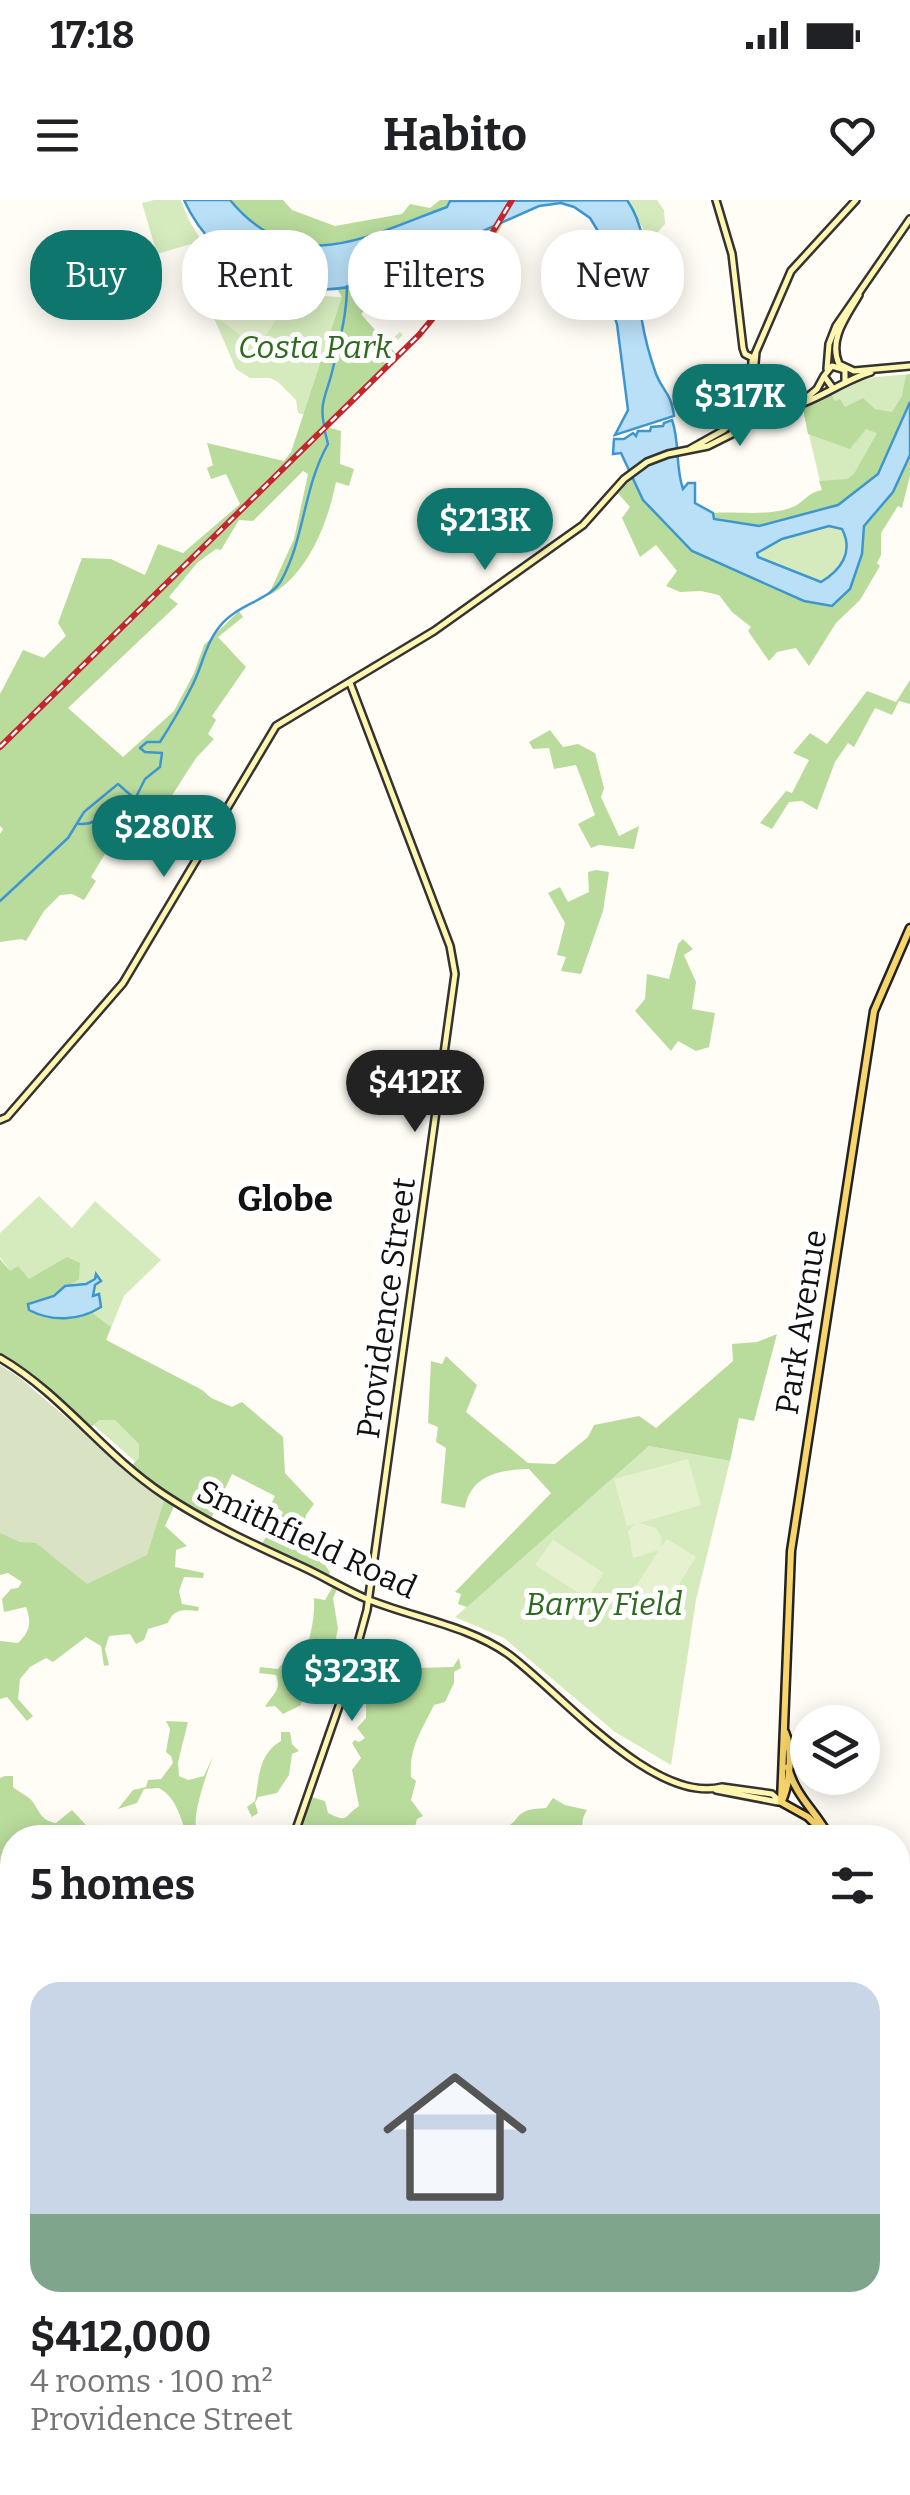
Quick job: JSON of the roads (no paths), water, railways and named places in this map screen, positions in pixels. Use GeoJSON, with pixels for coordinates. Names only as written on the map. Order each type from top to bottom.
{"type":"FeatureCollection","features":[{"type":"Feature","properties":{"kind":"main road"},"geometry":{"type":"LineString","coordinates":[[716,200],[732,254],[742,348],[745,354],[755,356]]}},
{"type":"Feature","properties":{"kind":"main road"},"geometry":{"type":"LineString","coordinates":[[0,1120],[42,1078],[122,983],[276,726],[434,631],[583,525],[628,475],[648,462],[708,446],[741,425],[748,407],[755,356],[792,268],[856,200]]}},
{"type":"Feature","properties":{"kind":"main road"},"geometry":{"type":"LineString","coordinates":[[796,406],[817,389],[826,373],[834,330],[910,219]]}},
{"type":"Feature","properties":{"kind":"main road"},"geometry":{"type":"LineString","coordinates":[[845,383],[847,376],[835,351],[836,337],[868,279]]}},
{"type":"Feature","properties":{"kind":"main road"},"geometry":{"type":"LineString","coordinates":[[826,373],[835,365],[854,371],[910,366]]}},
{"type":"Feature","properties":{"kind":"main road"},"geometry":{"type":"LineString","coordinates":[[748,407],[803,405],[832,388],[884,368]]}},
{"type":"Feature","properties":{"kind":"main road"},"geometry":{"type":"LineString","coordinates":[[826,373],[832,388]]}},
{"type":"Feature","properties":{"kind":"main road","name":"Providence Street"},"geometry":{"type":"LineString","coordinates":[[297,1825],[358,1649],[368,1600],[455,967],[350,683]]}},
{"type":"Feature","properties":{"kind":"main road","name":"Park Avenue"},"geometry":{"type":"LineString","coordinates":[[781,1802],[792,1547],[874,1011],[910,928]]}},
{"type":"Feature","properties":{"kind":"main road","name":"Smithfield Road"},"geometry":{"type":"LineString","coordinates":[[0,1358],[32,1379],[159,1492],[236,1536],[368,1600],[490,1644],[521,1664],[571,1712],[640,1764],[668,1778],[714,1789],[772,1794],[781,1802]]}},
{"type":"Feature","properties":{"kind":"main road","name":"Park Avenue"},"geometry":{"type":"LineString","coordinates":[[781,1802],[788,1767],[789,1738],[785,1732]]}},
{"type":"Feature","properties":{"kind":"main road"},"geometry":{"type":"LineString","coordinates":[[788,1767],[797,1793],[823,1825]]}},
{"type":"Feature","properties":{"kind":"main road"},"geometry":{"type":"LineString","coordinates":[[781,1802],[816,1825]]}},
{"type":"Feature","properties":{"kind":"water"},"geometry":{"type":"Polygon","coordinates":[[[184,200],[230,200],[265,230],[202,230],[184,200]]]}},
{"type":"Feature","properties":{"kind":"water"},"geometry":{"type":"Polygon","coordinates":[[[627,200],[640,230],[597,230],[590,218],[574,207],[561,203],[539,206],[485,230],[386,230],[447,207],[450,201],[627,200]]]}},
{"type":"Feature","properties":{"kind":"water"},"geometry":{"type":"Polygon","coordinates":[[[348,241],[348,287],[328,289],[328,244],[348,241]]]}},
{"type":"Feature","properties":{"kind":"water"},"geometry":{"type":"Polygon","coordinates":[[[616,320],[643,320],[656,374],[674,416],[615,435],[628,410],[616,320]]]}},
{"type":"Feature","properties":{"kind":"water"},"geometry":{"type":"Polygon","coordinates":[[[910,402],[910,455],[893,492],[864,526],[862,554],[850,589],[832,606],[804,601],[692,551],[643,500],[621,453],[613,454],[614,439],[624,439],[633,433],[636,436],[638,431],[650,431],[651,427],[672,420],[683,489],[688,483],[695,483],[695,503],[713,513],[714,519],[759,526],[838,505],[878,474],[910,402]],[[829,526],[782,539],[757,553],[758,557],[821,582],[844,560],[847,545],[842,529],[829,526]]]}},
{"type":"Feature","properties":{"kind":"water"},"geometry":{"type":"Polygon","coordinates":[[[96,1274],[101,1281],[95,1285],[93,1296],[99,1294],[101,1307],[93,1312],[56,1318],[29,1310],[28,1304],[54,1296],[65,1286],[86,1284],[96,1274]]]}},
{"type":"Feature","properties":{"kind":"waterway"},"geometry":{"type":"LineString","coordinates":[[324,425],[323,404],[342,329],[347,286]]}},
{"type":"Feature","properties":{"kind":"waterway"},"geometry":{"type":"LineString","coordinates":[[0,901],[68,838],[84,812],[118,784],[135,799],[145,779],[160,767],[162,753],[140,748],[147,742],[160,742],[188,695],[220,626],[276,588],[289,565],[313,478],[328,444],[325,432]]}},
{"type":"Feature","properties":{"kind":"waterway"},"geometry":{"type":"LineString","coordinates":[[79,824],[94,822],[132,799]]}},
{"type":"Feature","properties":{"kind":"railway"},"geometry":{"type":"LineString","coordinates":[[0,747],[419,335],[462,283],[512,200]]}},
{"type":"Feature","properties":{"kind":"district","name":"Globe"},"geometry":{"type":"Point","coordinates":[285,1199]}},
{"type":"Feature","properties":{"kind":"park label","name":"Costa Park"},"geometry":{"type":"Point","coordinates":[315,347]}},
{"type":"Feature","properties":{"kind":"park label","name":"Barry Field"},"geometry":{"type":"Point","coordinates":[604,1604]}}]}
